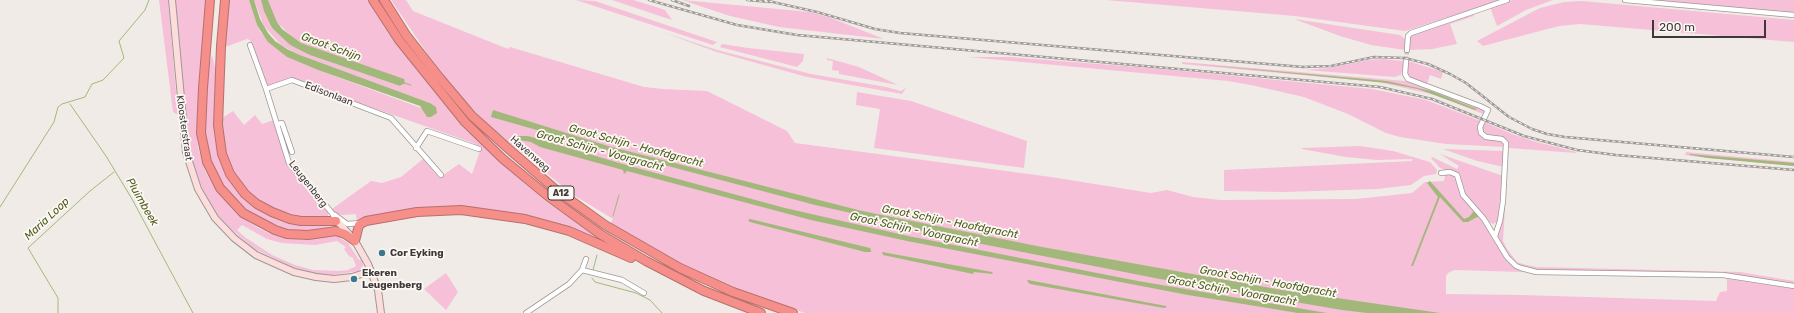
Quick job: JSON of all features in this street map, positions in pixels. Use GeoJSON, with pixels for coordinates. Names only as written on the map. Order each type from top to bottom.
{"type":"FeatureCollection","features":[{"type":"Feature","properties":{"kind":"highway"},"geometry":{"type":"LineString","coordinates":[[210,0],[201,118],[202,144],[207,162],[220,188],[240,210],[263,225],[290,234],[308,235],[336,231],[345,234],[355,241],[359,225],[366,221],[397,215],[440,210],[476,211],[525,219],[569,231],[704,291]]}},
{"type":"Feature","properties":{"kind":"highway"},"geometry":{"type":"LineString","coordinates":[[225,0],[220,53],[218,125],[222,154],[230,174],[246,194],[257,204],[272,212],[290,219],[301,221],[334,217]]}},
{"type":"Feature","properties":{"kind":"highway","name":"Havenweg"},"geometry":{"type":"LineString","coordinates":[[373,0],[399,40],[431,82],[465,122],[503,159],[549,197],[600,234],[646,261],[704,291],[762,313]]}},
{"type":"Feature","properties":{"kind":"highway","name":"Havenweg"},"geometry":{"type":"LineString","coordinates":[[384,0],[406,35],[472,116],[511,152],[555,189],[605,225],[680,268],[733,292],[793,313]]}},
{"type":"Feature","properties":{"kind":"highway"},"geometry":{"type":"LineString","coordinates":[[290,234],[328,229],[334,217]]}},
{"type":"Feature","properties":{"kind":"main road","name":"Kloosterstraat"},"geometry":{"type":"LineString","coordinates":[[172,0],[186,152],[198,189],[215,218],[234,238],[256,254],[274,264],[294,272],[316,278],[334,279],[371,271]]}},
{"type":"Feature","properties":{"kind":"main road","name":"Leugenberg"},"geometry":{"type":"LineString","coordinates":[[334,217],[355,241],[371,271],[378,290],[381,313]]}},
{"type":"Feature","properties":{"kind":"street"},"geometry":{"type":"LineString","coordinates":[[1407,50],[1408,36],[1411,33],[1507,0]]}},
{"type":"Feature","properties":{"kind":"street"},"geometry":{"type":"LineString","coordinates":[[1624,0],[1794,15]]}},
{"type":"Feature","properties":{"kind":"street","name":"Leugenberg"},"geometry":{"type":"LineString","coordinates":[[250,45],[290,163],[334,217]]}},
{"type":"Feature","properties":{"kind":"street"},"geometry":{"type":"LineString","coordinates":[[1406,61],[1404,74],[1408,79],[1488,110],[1480,127],[1482,133],[1486,137],[1502,139],[1506,143],[1503,201],[1500,221],[1495,236]]}},
{"type":"Feature","properties":{"kind":"street","name":"Edisonlaan"},"geometry":{"type":"LineString","coordinates":[[266,89],[292,80],[391,118],[416,148]]}},
{"type":"Feature","properties":{"kind":"street"},"geometry":{"type":"LineString","coordinates":[[278,124],[282,123],[292,152]]}},
{"type":"Feature","properties":{"kind":"street"},"geometry":{"type":"LineString","coordinates":[[441,175],[416,148],[427,131],[479,149]]}},
{"type":"Feature","properties":{"kind":"street"},"geometry":{"type":"LineString","coordinates":[[1441,173],[1450,172],[1457,175],[1463,195],[1480,212],[1510,261],[1516,266],[1531,271],[1723,275],[1794,286]]}},
{"type":"Feature","properties":{"kind":"street"},"geometry":{"type":"LineString","coordinates":[[334,217],[350,225],[366,221]]}},
{"type":"Feature","properties":{"kind":"street"},"geometry":{"type":"LineString","coordinates":[[526,313],[569,284],[582,270],[586,259]]}},
{"type":"Feature","properties":{"kind":"street"},"geometry":{"type":"LineString","coordinates":[[582,270],[622,280],[644,293]]}},
{"type":"Feature","properties":{"kind":"shaded area"},"geometry":{"type":"Polygon","coordinates":[[[159,0],[168,0],[178,115],[173,112],[159,0]]]}},
{"type":"Feature","properties":{"kind":"shaded area"},"geometry":{"type":"Polygon","coordinates":[[[175,0],[207,0],[199,76],[197,136],[198,148],[205,171],[216,190],[236,213],[258,228],[269,233],[302,240],[336,235],[348,243],[359,260],[362,260],[363,266],[359,271],[331,275],[308,273],[294,268],[255,249],[232,230],[216,213],[203,190],[190,156],[175,0]],[[242,225],[237,230],[246,238],[272,255],[295,265],[313,270],[340,271],[348,270],[356,266],[353,258],[349,256],[344,249],[346,247],[337,241],[315,245],[282,243],[267,239],[242,225]]]}},
{"type":"Feature","properties":{"kind":"shaded area"},"geometry":{"type":"Polygon","coordinates":[[[229,0],[249,0],[261,33],[287,57],[421,108],[430,103],[300,55],[281,45],[264,26],[254,0],[261,0],[272,28],[290,45],[325,60],[400,86],[403,85],[301,43],[293,38],[277,22],[268,0],[369,0],[416,69],[487,149],[548,203],[615,248],[569,230],[461,209],[357,222],[356,214],[335,214],[332,209],[371,181],[382,183],[401,177],[423,159],[439,178],[459,164],[472,174],[481,148],[473,143],[331,93],[331,91],[303,81],[302,82],[292,78],[267,87],[250,40],[247,39],[225,47],[229,0]]]}},
{"type":"Feature","properties":{"kind":"shaded area"},"geometry":{"type":"Polygon","coordinates":[[[391,0],[406,0],[413,11],[508,49],[510,47],[644,87],[707,91],[787,131],[795,143],[1051,177],[1151,193],[1167,190],[1193,197],[1220,200],[1356,199],[1412,193],[1425,182],[1444,181],[1446,170],[1440,168],[1431,158],[1432,157],[1457,169],[1459,166],[1440,154],[1503,176],[1497,222],[1493,224],[1489,222],[1486,225],[1505,257],[1512,265],[1523,272],[1454,270],[1446,276],[1446,294],[1716,301],[1720,292],[1727,291],[1727,279],[1794,289],[1794,313],[805,313],[752,295],[692,270],[610,225],[613,219],[572,194],[486,123],[464,100],[435,65],[391,0]]]}},
{"type":"Feature","properties":{"kind":"shaded area"},"geometry":{"type":"Polygon","coordinates":[[[576,0],[595,1],[717,42],[713,45],[576,0]]]}},
{"type":"Feature","properties":{"kind":"shaded area"},"geometry":{"type":"Polygon","coordinates":[[[612,0],[633,0],[665,10],[672,20],[612,0]]]}},
{"type":"Feature","properties":{"kind":"shaded area"},"geometry":{"type":"Polygon","coordinates":[[[682,0],[810,12],[831,18],[884,39],[779,27],[730,16],[682,0]]]}},
{"type":"Feature","properties":{"kind":"shaded area"},"geometry":{"type":"Polygon","coordinates":[[[1106,0],[1502,0],[1405,31],[1295,16],[1106,0]]]}},
{"type":"Feature","properties":{"kind":"shaded area"},"geometry":{"type":"Polygon","coordinates":[[[1512,0],[1553,0],[1526,10],[1497,26],[1490,7],[1512,0]]]}},
{"type":"Feature","properties":{"kind":"shaded area"},"geometry":{"type":"Polygon","coordinates":[[[1647,0],[1794,0],[1794,13],[1647,0]]]}},
{"type":"Feature","properties":{"kind":"shaded area"},"geometry":{"type":"Polygon","coordinates":[[[1582,1],[1794,20],[1794,42],[1580,24],[1559,26],[1483,46],[1477,41],[1540,8],[1564,2],[1582,1]]]}},
{"type":"Feature","properties":{"kind":"shaded area"},"geometry":{"type":"Polygon","coordinates":[[[1473,13],[1474,16],[1450,24],[1457,44],[1432,49],[1409,50],[1411,35],[1473,13]]]}},
{"type":"Feature","properties":{"kind":"shaded area"},"geometry":{"type":"Polygon","coordinates":[[[1294,19],[1400,35],[1405,39],[1405,50],[1371,45],[1340,36],[1294,19]]]}},
{"type":"Feature","properties":{"kind":"shaded area"},"geometry":{"type":"Polygon","coordinates":[[[662,32],[717,50],[811,74],[901,91],[906,88],[902,94],[807,77],[717,52],[662,32]]]}},
{"type":"Feature","properties":{"kind":"shaded area"},"geometry":{"type":"Polygon","coordinates":[[[722,44],[804,54],[803,61],[797,67],[720,47],[722,44]]]}},
{"type":"Feature","properties":{"kind":"shaded area"},"geometry":{"type":"Polygon","coordinates":[[[212,55],[217,75],[214,132],[218,156],[264,212],[330,224],[330,226],[305,231],[283,229],[247,212],[228,195],[213,168],[204,135],[207,73],[212,55]]]}},
{"type":"Feature","properties":{"kind":"shaded area"},"geometry":{"type":"Polygon","coordinates":[[[968,57],[1009,57],[1150,68],[1372,89],[1426,100],[1481,121],[1479,133],[1482,137],[1501,140],[1505,147],[1446,144],[1400,137],[1386,133],[1348,114],[1304,97],[1228,81],[968,57]]]}},
{"type":"Feature","properties":{"kind":"shaded area"},"geometry":{"type":"Polygon","coordinates":[[[827,58],[859,67],[898,85],[839,74],[839,71],[832,70],[833,61],[827,60],[827,58]]]}},
{"type":"Feature","properties":{"kind":"shaded area"},"geometry":{"type":"Polygon","coordinates":[[[1383,59],[1404,61],[1401,75],[1394,77],[1306,70],[1329,68],[1368,60],[1383,59]]]}},
{"type":"Feature","properties":{"kind":"shaded area"},"geometry":{"type":"Polygon","coordinates":[[[1408,61],[1443,72],[1441,79],[1430,75],[1427,84],[1410,78],[1406,72],[1408,61]]]}},
{"type":"Feature","properties":{"kind":"shaded area"},"geometry":{"type":"Polygon","coordinates":[[[1182,62],[1405,81],[1479,108],[1484,112],[1483,114],[1436,95],[1378,82],[1182,64],[1182,62]]]}},
{"type":"Feature","properties":{"kind":"shaded area"},"geometry":{"type":"Polygon","coordinates":[[[857,92],[911,101],[1027,141],[1024,168],[874,148],[880,109],[856,105],[857,92]]]}},
{"type":"Feature","properties":{"kind":"shaded area"},"geometry":{"type":"Polygon","coordinates":[[[233,111],[244,125],[255,115],[262,124],[274,120],[289,165],[328,212],[328,216],[300,216],[274,209],[264,204],[242,185],[227,159],[221,134],[222,118],[233,111]]]}},
{"type":"Feature","properties":{"kind":"shaded area"},"geometry":{"type":"Polygon","coordinates":[[[1484,122],[1512,134],[1576,153],[1509,148],[1508,142],[1483,133],[1482,128],[1484,122]]]}},
{"type":"Feature","properties":{"kind":"shaded area"},"geometry":{"type":"Polygon","coordinates":[[[1360,146],[1393,151],[1430,162],[1437,170],[1436,174],[1424,176],[1411,185],[1377,189],[1285,192],[1224,191],[1224,170],[1412,161],[1412,159],[1377,160],[1346,157],[1302,149],[1360,146]]]}},
{"type":"Feature","properties":{"kind":"shaded area"},"geometry":{"type":"Polygon","coordinates":[[[1443,149],[1505,151],[1504,167],[1477,161],[1443,149]]]}},
{"type":"Feature","properties":{"kind":"shaded area"},"geometry":{"type":"Polygon","coordinates":[[[1686,152],[1794,162],[1794,166],[1685,155],[1686,152]]]}},
{"type":"Feature","properties":{"kind":"shaded area"},"geometry":{"type":"Polygon","coordinates":[[[1503,208],[1505,208],[1503,241],[1517,262],[1526,265],[1537,267],[1740,272],[1794,281],[1794,284],[1742,276],[1531,269],[1518,264],[1508,256],[1497,237],[1503,208]]]}},
{"type":"Feature","properties":{"kind":"shaded area"},"geometry":{"type":"Polygon","coordinates":[[[446,273],[458,292],[446,310],[424,289],[446,273]]]}},
{"type":"Feature","properties":{"kind":"water"},"geometry":{"type":"Polygon","coordinates":[[[249,0],[254,0],[260,19],[268,33],[275,41],[287,49],[430,103],[436,107],[437,113],[431,117],[427,117],[420,106],[318,70],[287,57],[268,42],[262,33],[257,25],[249,0]]]}},
{"type":"Feature","properties":{"kind":"water"},"geometry":{"type":"Polygon","coordinates":[[[261,0],[268,0],[277,22],[282,29],[301,43],[404,79],[405,83],[400,86],[310,55],[290,45],[272,28],[264,11],[261,0]]]}},
{"type":"Feature","properties":{"kind":"water"},"geometry":{"type":"Polygon","coordinates":[[[1195,64],[1387,81],[1431,91],[1477,109],[1475,110],[1418,89],[1387,83],[1195,64]]]}},
{"type":"Feature","properties":{"kind":"water","name":"Groot Schijn - Voorgracht"},"geometry":{"type":"Polygon","coordinates":[[[493,110],[608,146],[862,211],[1042,247],[1282,290],[1440,313],[1367,313],[1342,310],[1160,279],[926,233],[914,227],[815,205],[600,148],[491,117],[493,110]]]}},
{"type":"Feature","properties":{"kind":"water"},"geometry":{"type":"Polygon","coordinates":[[[517,136],[528,136],[626,165],[785,208],[908,236],[1138,281],[1327,313],[1298,313],[1188,295],[907,241],[811,220],[627,171],[624,174],[623,170],[540,147],[531,142],[519,140],[516,138],[517,136]]]}},
{"type":"Feature","properties":{"kind":"water"},"geometry":{"type":"Polygon","coordinates":[[[1689,154],[1794,163],[1794,166],[1708,158],[1689,154]]]}},
{"type":"Feature","properties":{"kind":"water"},"geometry":{"type":"Polygon","coordinates":[[[1430,181],[1464,219],[1469,217],[1474,211],[1479,216],[1468,222],[1463,222],[1440,197],[1413,266],[1411,266],[1438,197],[1427,183],[1430,181]]]}},
{"type":"Feature","properties":{"kind":"water"},"geometry":{"type":"Polygon","coordinates":[[[750,219],[870,248],[871,252],[865,252],[750,222],[748,220],[750,219]]]}},
{"type":"Feature","properties":{"kind":"water"},"geometry":{"type":"Polygon","coordinates":[[[882,252],[992,272],[993,274],[974,272],[973,274],[883,255],[882,252]]]}},
{"type":"Feature","properties":{"kind":"water"},"geometry":{"type":"Polygon","coordinates":[[[1027,281],[1167,307],[1164,308],[1030,284],[1027,281]]]}},
{"type":"Feature","properties":{"kind":"waterway"},"geometry":{"type":"LineString","coordinates":[[0,207],[54,122],[58,107],[62,104],[85,97],[92,84],[103,80],[124,58],[119,41],[145,10],[149,0]]}},
{"type":"Feature","properties":{"kind":"waterway","name":"Groot Schijn"},"geometry":{"type":"LineString","coordinates":[[404,83],[411,85]]}},
{"type":"Feature","properties":{"kind":"waterway","name":"Pluimbeek"},"geometry":{"type":"LineString","coordinates":[[70,104],[106,156],[132,199],[193,313]]}},
{"type":"Feature","properties":{"kind":"waterway","name":"Maria Loop"},"geometry":{"type":"LineString","coordinates":[[58,313],[58,298],[28,248],[90,191],[114,172]]}},
{"type":"Feature","properties":{"kind":"waterway"},"geometry":{"type":"LineString","coordinates":[[613,216],[619,195]]}},
{"type":"Feature","properties":{"kind":"waterway"},"geometry":{"type":"LineString","coordinates":[[593,270],[597,255]]}},
{"type":"Feature","properties":{"kind":"waterway"},"geometry":{"type":"LineString","coordinates":[[592,278],[595,282],[636,293],[650,300],[662,313]]}},
{"type":"Feature","properties":{"kind":"tunnel"},"geometry":{"type":"LineString","coordinates":[[1406,61],[1407,50]]}},
{"type":"Feature","properties":{"kind":"railway"},"geometry":{"type":"LineString","coordinates":[[649,0],[737,25],[797,35],[1380,87],[1432,99],[1524,136],[1577,150],[1616,155],[1794,170]]}},
{"type":"Feature","properties":{"kind":"railway"},"geometry":{"type":"LineString","coordinates":[[672,0],[689,6]]}},
{"type":"Feature","properties":{"kind":"railway"},"geometry":{"type":"LineString","coordinates":[[747,0],[770,2]]}},
{"type":"Feature","properties":{"kind":"railway"},"geometry":{"type":"LineString","coordinates":[[764,0],[817,12],[875,29],[900,33],[1303,67],[1331,66],[1374,57],[1405,58],[1428,64],[1450,74],[1466,83],[1509,117],[1532,129],[1547,134],[1565,137],[1794,157]]}},
{"type":"Feature","properties":{"kind":"place","name":"Cor Eyking"},"geometry":{"type":"Point","coordinates":[382,253]}},
{"type":"Feature","properties":{"kind":"place","name":"Ekeren Leugenberg"},"geometry":{"type":"Point","coordinates":[354,279]}},
{"type":"Feature","properties":{"kind":"water label","name":"Groot Schijn - Hoofdgracht"},"geometry":{"type":"Point","coordinates":[636,146]}},
{"type":"Feature","properties":{"kind":"water label","name":"Groot Schijn - Hoofdgracht"},"geometry":{"type":"Point","coordinates":[950,222]}},
{"type":"Feature","properties":{"kind":"water label","name":"Groot Schijn - Hoofdgracht"},"geometry":{"type":"Point","coordinates":[1268,282]}}]}
